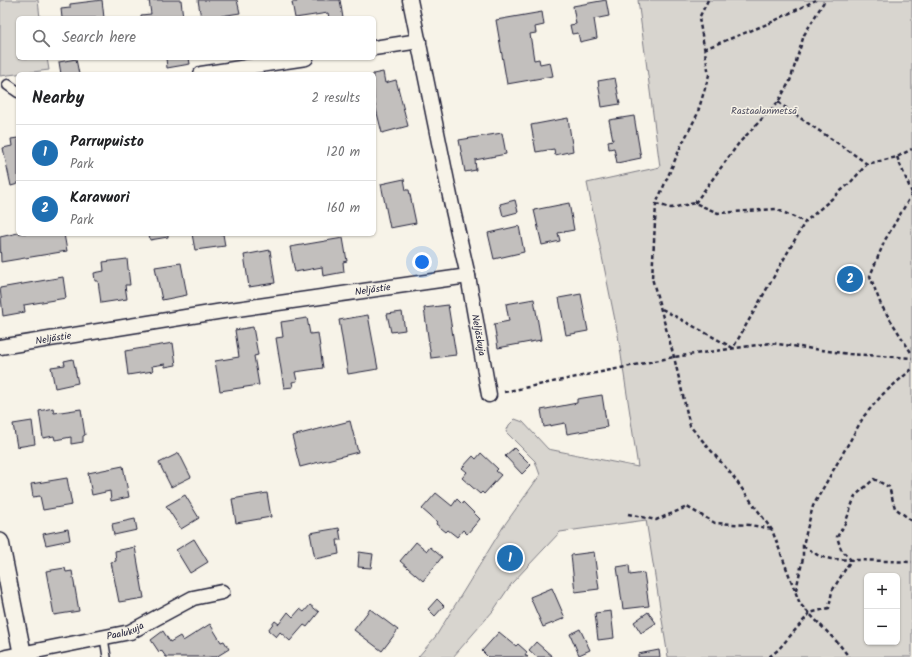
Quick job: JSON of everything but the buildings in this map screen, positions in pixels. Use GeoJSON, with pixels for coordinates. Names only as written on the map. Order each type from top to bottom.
{"type":"FeatureCollection","features":[{"type":"Feature","properties":{"kind":"street"},"geometry":{"type":"LineString","coordinates":[[410,0],[452,206],[468,276]]}},
{"type":"Feature","properties":{"kind":"street"},"geometry":{"type":"LineString","coordinates":[[376,48],[419,40]]}},
{"type":"Feature","properties":{"kind":"street"},"geometry":{"type":"LineString","coordinates":[[214,72],[293,60]]}},
{"type":"Feature","properties":{"kind":"street","name":"Neljästie"},"geometry":{"type":"LineString","coordinates":[[0,346],[215,312],[468,276]]}},
{"type":"Feature","properties":{"kind":"street","name":"Neljäskuja"},"geometry":{"type":"LineString","coordinates":[[468,276],[489,395]]}},
{"type":"Feature","properties":{"kind":"street"},"geometry":{"type":"LineString","coordinates":[[0,542],[17,656]]}},
{"type":"Feature","properties":{"kind":"street","name":"Paalukuja"},"geometry":{"type":"LineString","coordinates":[[17,656],[130,632],[193,598],[222,592]]}},
{"type":"Feature","properties":{"kind":"lane"},"geometry":{"type":"LineString","coordinates":[[104,638],[107,657]]}},
{"type":"Feature","properties":{"kind":"path"},"geometry":{"type":"LineString","coordinates":[[708,0],[699,18],[709,75],[697,115],[681,146],[656,204],[652,278],[674,357],[690,426],[732,475],[772,530],[800,604],[810,613],[849,657]]}},
{"type":"Feature","properties":{"kind":"path"},"geometry":{"type":"LineString","coordinates":[[704,49],[770,23],[816,0]]}},
{"type":"Feature","properties":{"kind":"path"},"geometry":{"type":"LineString","coordinates":[[695,203],[739,143],[778,102],[790,81],[804,35],[825,0]]}},
{"type":"Feature","properties":{"kind":"path"},"geometry":{"type":"LineString","coordinates":[[778,102],[804,122],[842,145],[867,164]]}},
{"type":"Feature","properties":{"kind":"path"},"geometry":{"type":"LineString","coordinates":[[734,348],[805,222],[850,183],[867,164],[897,157],[912,149]]}},
{"type":"Feature","properties":{"kind":"path"},"geometry":{"type":"LineString","coordinates":[[897,157],[912,194],[885,240],[870,276],[880,305],[912,354]]}},
{"type":"Feature","properties":{"kind":"path"},"geometry":{"type":"LineString","coordinates":[[656,204],[671,208],[695,203],[718,213],[776,209],[805,222]]}},
{"type":"Feature","properties":{"kind":"path"},"geometry":{"type":"LineString","coordinates":[[661,309],[734,348]]}},
{"type":"Feature","properties":{"kind":"path"},"geometry":{"type":"LineString","coordinates":[[489,395],[674,357],[771,343],[849,354],[912,358]]}},
{"type":"Feature","properties":{"kind":"path"},"geometry":{"type":"LineString","coordinates":[[795,590],[803,558],[803,545],[813,506],[864,416],[883,394],[912,368]]}},
{"type":"Feature","properties":{"kind":"path"},"geometry":{"type":"LineString","coordinates":[[851,560],[841,549],[837,537],[845,524],[855,496],[874,479],[889,486],[895,508],[912,521]]}},
{"type":"Feature","properties":{"kind":"path"},"geometry":{"type":"LineString","coordinates":[[628,514],[656,520],[687,507],[715,523],[750,525],[772,530]]}},
{"type":"Feature","properties":{"kind":"path"},"geometry":{"type":"LineString","coordinates":[[803,545],[819,556],[831,559],[912,562]]}},
{"type":"Feature","properties":{"kind":"path"},"geometry":{"type":"LineString","coordinates":[[770,657],[778,650],[810,613],[829,608],[832,591],[851,560]]}},
{"type":"Feature","properties":{"kind":"green space"},"geometry":{"type":"Polygon","coordinates":[[[0,0],[38,0],[40,16],[16,16],[16,60],[47,60],[49,70],[16,72],[16,74],[0,76],[0,0]]]}},
{"type":"Feature","properties":{"kind":"green space","name":"Rastaalanmetsä"},"geometry":{"type":"Polygon","coordinates":[[[638,0],[912,0],[912,657],[668,657],[646,520],[560,532],[512,583],[493,611],[453,657],[418,657],[436,636],[503,527],[540,475],[535,461],[506,432],[509,425],[515,419],[523,422],[548,449],[638,467],[618,335],[587,183],[660,167],[638,0]]]}},
{"type":"Feature","properties":{"kind":"place","name":"Karavuori"},"geometry":{"type":"Point","coordinates":[850,279]}},
{"type":"Feature","properties":{"kind":"place","name":"Parrupuisto"},"geometry":{"type":"Point","coordinates":[510,558]}}]}
